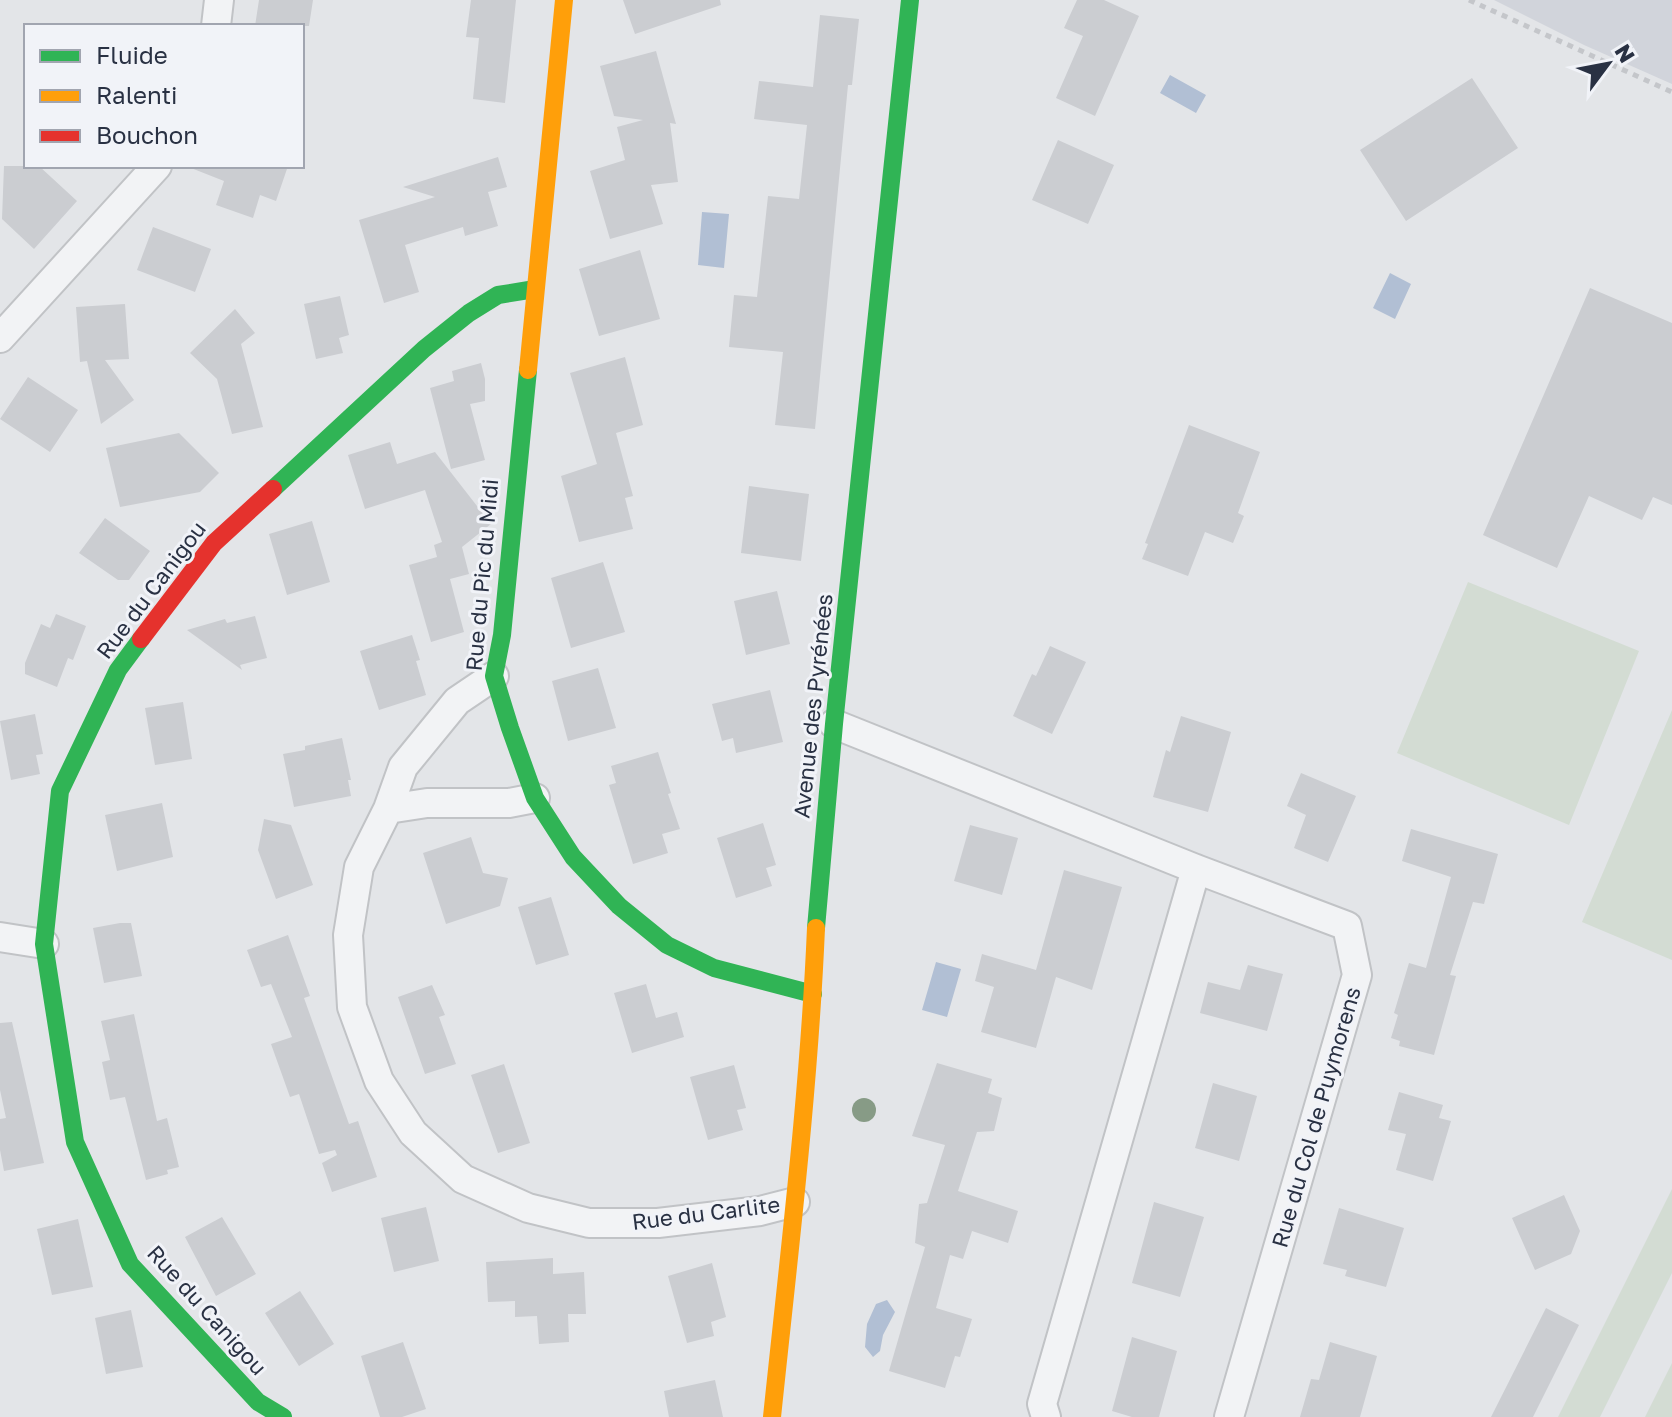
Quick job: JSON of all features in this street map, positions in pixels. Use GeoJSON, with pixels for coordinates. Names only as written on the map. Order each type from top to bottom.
{"type":"FeatureCollection","features":[{"type":"Feature","properties":{"kind":"street"},"geometry":{"type":"LineString","coordinates":[[216,24],[219,0]]}},
{"type":"Feature","properties":{"kind":"street","name":"Rue du Pic du Midi"},"geometry":{"type":"LineString","coordinates":[[564,0],[502,635],[494,676],[535,798],[573,857],[619,906],[667,945],[714,968],[813,994]]}},
{"type":"Feature","properties":{"kind":"street","name":"Avenue des Pyrénées"},"geometry":{"type":"LineString","coordinates":[[772,1417],[795,1202],[813,994],[817,898],[910,0]]}},
{"type":"Feature","properties":{"kind":"street"},"geometry":{"type":"LineString","coordinates":[[0,338],[155,168]]}},
{"type":"Feature","properties":{"kind":"street","name":"Rue du Canigou"},"geometry":{"type":"LineString","coordinates":[[283,1417],[258,1402],[130,1264],[75,1142],[44,944],[60,791],[118,670],[214,543],[424,349],[469,313],[498,295],[535,289]]}},
{"type":"Feature","properties":{"kind":"street","name":"Rue du Carlite"},"geometry":{"type":"LineString","coordinates":[[494,676],[457,701],[403,767],[388,809],[359,867],[348,935],[352,1007],[379,1081],[413,1133],[463,1179],[528,1208],[589,1223],[658,1223],[760,1211],[795,1202]]}},
{"type":"Feature","properties":{"kind":"street","name":"Rue du Col de Puymorens"},"geometry":{"type":"LineString","coordinates":[[834,724],[1347,926],[1357,975],[1229,1417]]}},
{"type":"Feature","properties":{"kind":"street"},"geometry":{"type":"LineString","coordinates":[[388,809],[427,803],[509,803],[535,798]]}},
{"type":"Feature","properties":{"kind":"street"},"geometry":{"type":"LineString","coordinates":[[1046,1417],[1042,1404],[1196,869]]}},
{"type":"Feature","properties":{"kind":"street"},"geometry":{"type":"LineString","coordinates":[[0,937],[44,944]]}},
{"type":"Feature","properties":{"kind":"path"},"geometry":{"type":"LineString","coordinates":[[1469,0],[1672,92]]}},
{"type":"Feature","properties":{"kind":"shaded area"},"geometry":{"type":"Polygon","coordinates":[[[1494,0],[1672,0],[1672,84],[1584,45],[1494,0]]]}},
{"type":"Feature","properties":{"kind":"shaded area"},"geometry":{"type":"Polygon","coordinates":[[[1468,582],[1639,651],[1569,825],[1397,753],[1468,582]]]}},
{"type":"Feature","properties":{"kind":"shaded area"},"geometry":{"type":"Polygon","coordinates":[[[1672,710],[1672,960],[1582,922],[1672,710]]]}},
{"type":"Feature","properties":{"kind":"shaded area"},"geometry":{"type":"Polygon","coordinates":[[[1672,1189],[1672,1273],[1600,1417],[1558,1417],[1672,1189]]]}},
{"type":"Feature","properties":{"kind":"shaded area"},"geometry":{"type":"Polygon","coordinates":[[[1672,1363],[1672,1417],[1645,1417],[1672,1363]]]}},
{"type":"Feature","properties":{"kind":"water"},"geometry":{"type":"Polygon","coordinates":[[[1170,75],[1206,95],[1196,113],[1160,93],[1170,75]]]}},
{"type":"Feature","properties":{"kind":"water"},"geometry":{"type":"Polygon","coordinates":[[[702,212],[729,214],[724,268],[698,265],[702,212]]]}},
{"type":"Feature","properties":{"kind":"water"},"geometry":{"type":"Polygon","coordinates":[[[1390,273],[1411,284],[1395,319],[1373,308],[1390,273]]]}},
{"type":"Feature","properties":{"kind":"water"},"geometry":{"type":"Polygon","coordinates":[[[936,962],[961,969],[947,1017],[922,1010],[936,962]]]}},
{"type":"Feature","properties":{"kind":"water"},"geometry":{"type":"Polygon","coordinates":[[[887,1300],[895,1312],[883,1335],[880,1351],[873,1357],[865,1347],[867,1324],[876,1304],[887,1300]]]}},
{"type":"Feature","properties":{"kind":"building"},"geometry":{"type":"Polygon","coordinates":[[[259,0],[313,0],[309,26],[255,24],[259,0]]]}},
{"type":"Feature","properties":{"kind":"building"},"geometry":{"type":"Polygon","coordinates":[[[471,0],[516,0],[505,103],[473,99],[479,38],[466,37],[471,0]]]}},
{"type":"Feature","properties":{"kind":"building"},"geometry":{"type":"Polygon","coordinates":[[[623,0],[720,0],[721,5],[635,34],[623,0]]]}},
{"type":"Feature","properties":{"kind":"building"},"geometry":{"type":"Polygon","coordinates":[[[1077,0],[1104,0],[1139,16],[1095,116],[1056,98],[1083,36],[1064,28],[1077,0]]]}},
{"type":"Feature","properties":{"kind":"building"},"geometry":{"type":"Polygon","coordinates":[[[820,15],[859,19],[852,85],[848,85],[815,429],[775,425],[783,352],[729,347],[734,295],[757,297],[768,196],[799,199],[807,125],[754,119],[759,81],[813,87],[820,15]]]}},
{"type":"Feature","properties":{"kind":"building"},"geometry":{"type":"Polygon","coordinates":[[[656,51],[676,124],[670,123],[678,182],[651,185],[663,224],[610,239],[590,171],[625,160],[617,127],[643,120],[614,116],[600,66],[656,51]]]}},
{"type":"Feature","properties":{"kind":"building"},"geometry":{"type":"Polygon","coordinates":[[[1472,78],[1518,148],[1406,221],[1360,150],[1472,78]]]}},
{"type":"Feature","properties":{"kind":"building"},"geometry":{"type":"Polygon","coordinates":[[[1058,140],[1114,165],[1088,224],[1032,200],[1058,140]]]}},
{"type":"Feature","properties":{"kind":"building"},"geometry":{"type":"Polygon","coordinates":[[[498,157],[507,187],[488,192],[498,226],[465,236],[463,227],[405,245],[419,292],[384,303],[359,220],[435,197],[403,187],[498,157]]]}},
{"type":"Feature","properties":{"kind":"building"},"geometry":{"type":"Polygon","coordinates":[[[4,166],[41,168],[77,201],[34,249],[2,219],[4,166]]]}},
{"type":"Feature","properties":{"kind":"building"},"geometry":{"type":"Polygon","coordinates":[[[191,168],[287,168],[276,201],[260,195],[253,218],[216,205],[224,181],[191,168]]]}},
{"type":"Feature","properties":{"kind":"building"},"geometry":{"type":"Polygon","coordinates":[[[153,227],[211,249],[195,292],[137,270],[153,227]]]}},
{"type":"Feature","properties":{"kind":"building"},"geometry":{"type":"Polygon","coordinates":[[[640,250],[660,319],[599,336],[579,269],[640,250]]]}},
{"type":"Feature","properties":{"kind":"building"},"geometry":{"type":"Polygon","coordinates":[[[1590,288],[1672,323],[1672,505],[1653,497],[1642,520],[1589,496],[1557,568],[1483,535],[1590,288]]]}},
{"type":"Feature","properties":{"kind":"building"},"geometry":{"type":"Polygon","coordinates":[[[340,296],[349,335],[339,338],[343,353],[316,359],[304,304],[340,296]]]}},
{"type":"Feature","properties":{"kind":"building"},"geometry":{"type":"Polygon","coordinates":[[[125,304],[129,359],[105,360],[134,400],[101,424],[87,361],[80,362],[76,307],[125,304]]]}},
{"type":"Feature","properties":{"kind":"building"},"geometry":{"type":"Polygon","coordinates":[[[235,309],[255,333],[241,344],[263,427],[232,434],[217,379],[190,353],[235,309]]]}},
{"type":"Feature","properties":{"kind":"building"},"geometry":{"type":"Polygon","coordinates":[[[625,357],[643,425],[616,433],[633,496],[625,498],[633,529],[579,542],[561,476],[597,464],[570,373],[625,357]]]}},
{"type":"Feature","properties":{"kind":"building"},"geometry":{"type":"Polygon","coordinates":[[[481,363],[485,401],[470,404],[485,460],[451,469],[430,388],[454,381],[452,371],[481,363]]]}},
{"type":"Feature","properties":{"kind":"building"},"geometry":{"type":"Polygon","coordinates":[[[28,377],[78,410],[50,452],[0,419],[28,377]]]}},
{"type":"Feature","properties":{"kind":"building"},"geometry":{"type":"Polygon","coordinates":[[[1189,425],[1260,452],[1238,513],[1244,516],[1233,543],[1205,532],[1188,576],[1142,559],[1148,544],[1145,543],[1189,425]]]}},
{"type":"Feature","properties":{"kind":"building"},"geometry":{"type":"Polygon","coordinates":[[[179,433],[219,473],[200,492],[120,507],[106,448],[179,433]]]}},
{"type":"Feature","properties":{"kind":"building"},"geometry":{"type":"Polygon","coordinates":[[[390,442],[397,464],[435,452],[491,524],[462,547],[469,574],[450,579],[464,632],[431,642],[409,565],[437,557],[434,545],[442,542],[425,490],[365,509],[348,455],[390,442]]]}},
{"type":"Feature","properties":{"kind":"building"},"geometry":{"type":"Polygon","coordinates":[[[749,486],[809,494],[801,561],[741,553],[749,486]]]}},
{"type":"Feature","properties":{"kind":"building"},"geometry":{"type":"Polygon","coordinates":[[[105,518],[150,551],[129,580],[118,580],[79,553],[105,518]]]}},
{"type":"Feature","properties":{"kind":"building"},"geometry":{"type":"Polygon","coordinates":[[[312,521],[330,582],[287,595],[269,534],[312,521]]]}},
{"type":"Feature","properties":{"kind":"building"},"geometry":{"type":"Polygon","coordinates":[[[603,562],[625,632],[571,648],[551,578],[603,562]]]}},
{"type":"Feature","properties":{"kind":"building"},"geometry":{"type":"Polygon","coordinates":[[[777,591],[790,644],[746,655],[734,601],[777,591]]]}},
{"type":"Feature","properties":{"kind":"building"},"geometry":{"type":"Polygon","coordinates":[[[56,614],[86,626],[73,660],[68,658],[57,687],[25,674],[25,663],[41,624],[50,628],[56,614]]]}},
{"type":"Feature","properties":{"kind":"building"},"geometry":{"type":"Polygon","coordinates":[[[255,616],[267,658],[240,665],[242,670],[187,630],[225,619],[227,623],[255,616]]]}},
{"type":"Feature","properties":{"kind":"building"},"geometry":{"type":"Polygon","coordinates":[[[412,635],[426,695],[379,710],[360,651],[412,635]]]}},
{"type":"Feature","properties":{"kind":"building"},"geometry":{"type":"Polygon","coordinates":[[[1050,646],[1086,662],[1052,734],[1013,716],[1032,674],[1036,676],[1050,646]]]}},
{"type":"Feature","properties":{"kind":"building"},"geometry":{"type":"Polygon","coordinates":[[[598,668],[616,728],[568,741],[552,681],[598,668]]]}},
{"type":"Feature","properties":{"kind":"building"},"geometry":{"type":"Polygon","coordinates":[[[770,690],[783,742],[736,753],[733,738],[722,741],[712,704],[770,690]]]}},
{"type":"Feature","properties":{"kind":"building"},"geometry":{"type":"Polygon","coordinates":[[[183,702],[192,759],[155,765],[145,708],[183,702]]]}},
{"type":"Feature","properties":{"kind":"building"},"geometry":{"type":"Polygon","coordinates":[[[35,714],[43,754],[36,755],[40,774],[11,780],[0,721],[35,714]]]}},
{"type":"Feature","properties":{"kind":"building"},"geometry":{"type":"Polygon","coordinates":[[[1181,716],[1231,732],[1208,812],[1153,797],[1166,750],[1170,752],[1181,716]]]}},
{"type":"Feature","properties":{"kind":"building"},"geometry":{"type":"Polygon","coordinates":[[[342,738],[351,780],[348,780],[351,796],[294,807],[283,754],[342,738]]]}},
{"type":"Feature","properties":{"kind":"building"},"geometry":{"type":"Polygon","coordinates":[[[658,752],[680,829],[662,834],[668,853],[633,864],[609,785],[616,783],[611,766],[658,752]]]}},
{"type":"Feature","properties":{"kind":"building"},"geometry":{"type":"Polygon","coordinates":[[[1301,773],[1356,796],[1328,862],[1294,848],[1306,815],[1287,806],[1301,773]]]}},
{"type":"Feature","properties":{"kind":"building"},"geometry":{"type":"Polygon","coordinates":[[[162,803],[173,857],[117,871],[105,815],[162,803]]]}},
{"type":"Feature","properties":{"kind":"building"},"geometry":{"type":"Polygon","coordinates":[[[264,819],[291,825],[313,885],[276,899],[258,850],[264,819]]]}},
{"type":"Feature","properties":{"kind":"building"},"geometry":{"type":"Polygon","coordinates":[[[763,823],[776,865],[766,868],[772,886],[736,898],[717,838],[763,823]]]}},
{"type":"Feature","properties":{"kind":"building"},"geometry":{"type":"Polygon","coordinates":[[[970,825],[1018,838],[1002,895],[954,881],[970,825]]]}},
{"type":"Feature","properties":{"kind":"building"},"geometry":{"type":"Polygon","coordinates":[[[1411,829],[1498,854],[1484,904],[1473,902],[1450,975],[1456,976],[1434,1055],[1399,1046],[1400,1041],[1391,1038],[1398,1015],[1394,1013],[1409,963],[1426,968],[1451,877],[1402,861],[1411,829]]]}},
{"type":"Feature","properties":{"kind":"building"},"geometry":{"type":"Polygon","coordinates":[[[471,837],[483,873],[508,878],[500,906],[446,924],[423,853],[471,837]]]}},
{"type":"Feature","properties":{"kind":"building"},"geometry":{"type":"Polygon","coordinates":[[[1064,870],[1122,887],[1092,990],[1056,977],[1036,1048],[981,1032],[994,987],[975,981],[982,954],[1036,970],[1064,870]]]}},
{"type":"Feature","properties":{"kind":"building"},"geometry":{"type":"Polygon","coordinates":[[[551,897],[569,955],[536,965],[518,907],[551,897]]]}},
{"type":"Feature","properties":{"kind":"building"},"geometry":{"type":"Polygon","coordinates":[[[131,923],[142,976],[104,983],[93,928],[131,923]]]}},
{"type":"Feature","properties":{"kind":"building"},"geometry":{"type":"Polygon","coordinates":[[[288,935],[310,996],[304,998],[349,1124],[358,1121],[377,1177],[332,1192],[322,1163],[337,1155],[335,1150],[319,1154],[299,1094],[290,1097],[271,1044],[292,1037],[271,984],[261,987],[247,950],[288,935]]]}},
{"type":"Feature","properties":{"kind":"building"},"geometry":{"type":"Polygon","coordinates":[[[1248,965],[1283,974],[1267,1031],[1200,1013],[1208,982],[1240,990],[1248,965]]]}},
{"type":"Feature","properties":{"kind":"building"},"geometry":{"type":"Polygon","coordinates":[[[646,984],[656,1018],[677,1012],[684,1037],[632,1053],[614,993],[646,984]]]}},
{"type":"Feature","properties":{"kind":"building"},"geometry":{"type":"Polygon","coordinates":[[[432,985],[445,1015],[439,1017],[456,1064],[425,1074],[398,997],[432,985]]]}},
{"type":"Feature","properties":{"kind":"building"},"geometry":{"type":"Polygon","coordinates":[[[134,1014],[157,1121],[167,1118],[179,1167],[167,1170],[168,1174],[146,1180],[125,1097],[110,1100],[102,1062],[110,1060],[101,1021],[134,1014]]]}},
{"type":"Feature","properties":{"kind":"building"},"geometry":{"type":"Polygon","coordinates":[[[12,1022],[44,1163],[4,1171],[0,1119],[6,1118],[0,1090],[0,1023],[12,1022]]]}},
{"type":"Feature","properties":{"kind":"building"},"geometry":{"type":"Polygon","coordinates":[[[937,1063],[992,1079],[988,1093],[1002,1098],[994,1131],[977,1132],[958,1191],[1018,1211],[1008,1243],[972,1231],[963,1259],[950,1255],[936,1308],[972,1319],[960,1357],[955,1356],[945,1388],[889,1371],[925,1247],[915,1243],[919,1204],[927,1203],[945,1145],[912,1136],[937,1063]]]}},
{"type":"Feature","properties":{"kind":"building"},"geometry":{"type":"Polygon","coordinates":[[[504,1064],[530,1143],[498,1153],[471,1075],[504,1064]]]}},
{"type":"Feature","properties":{"kind":"building"},"geometry":{"type":"Polygon","coordinates":[[[734,1065],[746,1108],[737,1110],[743,1130],[708,1140],[690,1077],[734,1065]]]}},
{"type":"Feature","properties":{"kind":"building"},"geometry":{"type":"Polygon","coordinates":[[[1213,1083],[1257,1096],[1239,1161],[1195,1148],[1213,1083]]]}},
{"type":"Feature","properties":{"kind":"building"},"geometry":{"type":"Polygon","coordinates":[[[1399,1092],[1443,1105],[1439,1118],[1451,1121],[1433,1181],[1396,1170],[1406,1134],[1388,1130],[1399,1092]]]}},
{"type":"Feature","properties":{"kind":"building"},"geometry":{"type":"Polygon","coordinates":[[[1564,1195],[1580,1231],[1571,1254],[1535,1270],[1512,1218],[1564,1195]]]}},
{"type":"Feature","properties":{"kind":"building"},"geometry":{"type":"Polygon","coordinates":[[[1154,1202],[1204,1217],[1180,1297],[1132,1283],[1154,1202]]]}},
{"type":"Feature","properties":{"kind":"building"},"geometry":{"type":"Polygon","coordinates":[[[426,1207],[439,1261],[394,1272],[381,1218],[426,1207]]]}},
{"type":"Feature","properties":{"kind":"building"},"geometry":{"type":"Polygon","coordinates":[[[1339,1208],[1404,1228],[1386,1287],[1345,1276],[1347,1270],[1323,1264],[1339,1208]]]}},
{"type":"Feature","properties":{"kind":"building"},"geometry":{"type":"Polygon","coordinates":[[[222,1217],[256,1274],[216,1296],[185,1237],[222,1217]]]}},
{"type":"Feature","properties":{"kind":"building"},"geometry":{"type":"Polygon","coordinates":[[[78,1219],[93,1287],[52,1295],[37,1229],[78,1219]]]}},
{"type":"Feature","properties":{"kind":"building"},"geometry":{"type":"Polygon","coordinates":[[[553,1258],[553,1274],[584,1272],[586,1314],[568,1314],[569,1342],[539,1344],[537,1316],[515,1317],[515,1301],[488,1302],[486,1262],[553,1258]]]}},
{"type":"Feature","properties":{"kind":"building"},"geometry":{"type":"Polygon","coordinates":[[[712,1263],[726,1317],[711,1322],[714,1336],[687,1343],[668,1276],[712,1263]]]}},
{"type":"Feature","properties":{"kind":"building"},"geometry":{"type":"Polygon","coordinates":[[[300,1291],[334,1344],[299,1366],[265,1313],[300,1291]]]}},
{"type":"Feature","properties":{"kind":"building"},"geometry":{"type":"Polygon","coordinates":[[[1546,1308],[1579,1325],[1533,1417],[1491,1417],[1546,1308]]]}},
{"type":"Feature","properties":{"kind":"building"},"geometry":{"type":"Polygon","coordinates":[[[131,1310],[143,1367],[106,1374],[95,1318],[131,1310]]]}},
{"type":"Feature","properties":{"kind":"building"},"geometry":{"type":"Polygon","coordinates":[[[1132,1337],[1177,1351],[1159,1417],[1132,1417],[1112,1411],[1132,1337]]]}},
{"type":"Feature","properties":{"kind":"building"},"geometry":{"type":"Polygon","coordinates":[[[403,1342],[426,1409],[402,1417],[380,1417],[361,1356],[403,1342]]]}},
{"type":"Feature","properties":{"kind":"building"},"geometry":{"type":"Polygon","coordinates":[[[1330,1342],[1377,1356],[1360,1417],[1300,1417],[1311,1379],[1319,1380],[1330,1342]]]}},
{"type":"Feature","properties":{"kind":"building"},"geometry":{"type":"Polygon","coordinates":[[[715,1380],[723,1417],[669,1417],[664,1391],[715,1380]]]}},
{"type":"Feature","properties":{"kind":"traffic: fast"},"geometry":{"type":"LineString","coordinates":[[816,928],[834,724],[910,0]]}},
{"type":"Feature","properties":{"kind":"traffic: fast"},"geometry":{"type":"LineString","coordinates":[[273,489],[424,349],[469,313],[498,295],[535,289]]}},
{"type":"Feature","properties":{"kind":"traffic: fast"},"geometry":{"type":"LineString","coordinates":[[528,370],[502,635],[494,676],[535,798],[573,857],[619,906],[667,945],[714,968],[813,994]]}},
{"type":"Feature","properties":{"kind":"traffic: fast"},"geometry":{"type":"LineString","coordinates":[[141,639],[118,670],[60,791],[44,944],[75,1142],[130,1264],[258,1402],[283,1417]]}},
{"type":"Feature","properties":{"kind":"traffic: slow"},"geometry":{"type":"LineString","coordinates":[[528,370],[564,0]]}},
{"type":"Feature","properties":{"kind":"traffic: slow"},"geometry":{"type":"LineString","coordinates":[[772,1417],[803,1112],[816,928]]}},
{"type":"Feature","properties":{"kind":"traffic: jam"},"geometry":{"type":"LineString","coordinates":[[141,639],[214,543],[273,489]]}}]}
